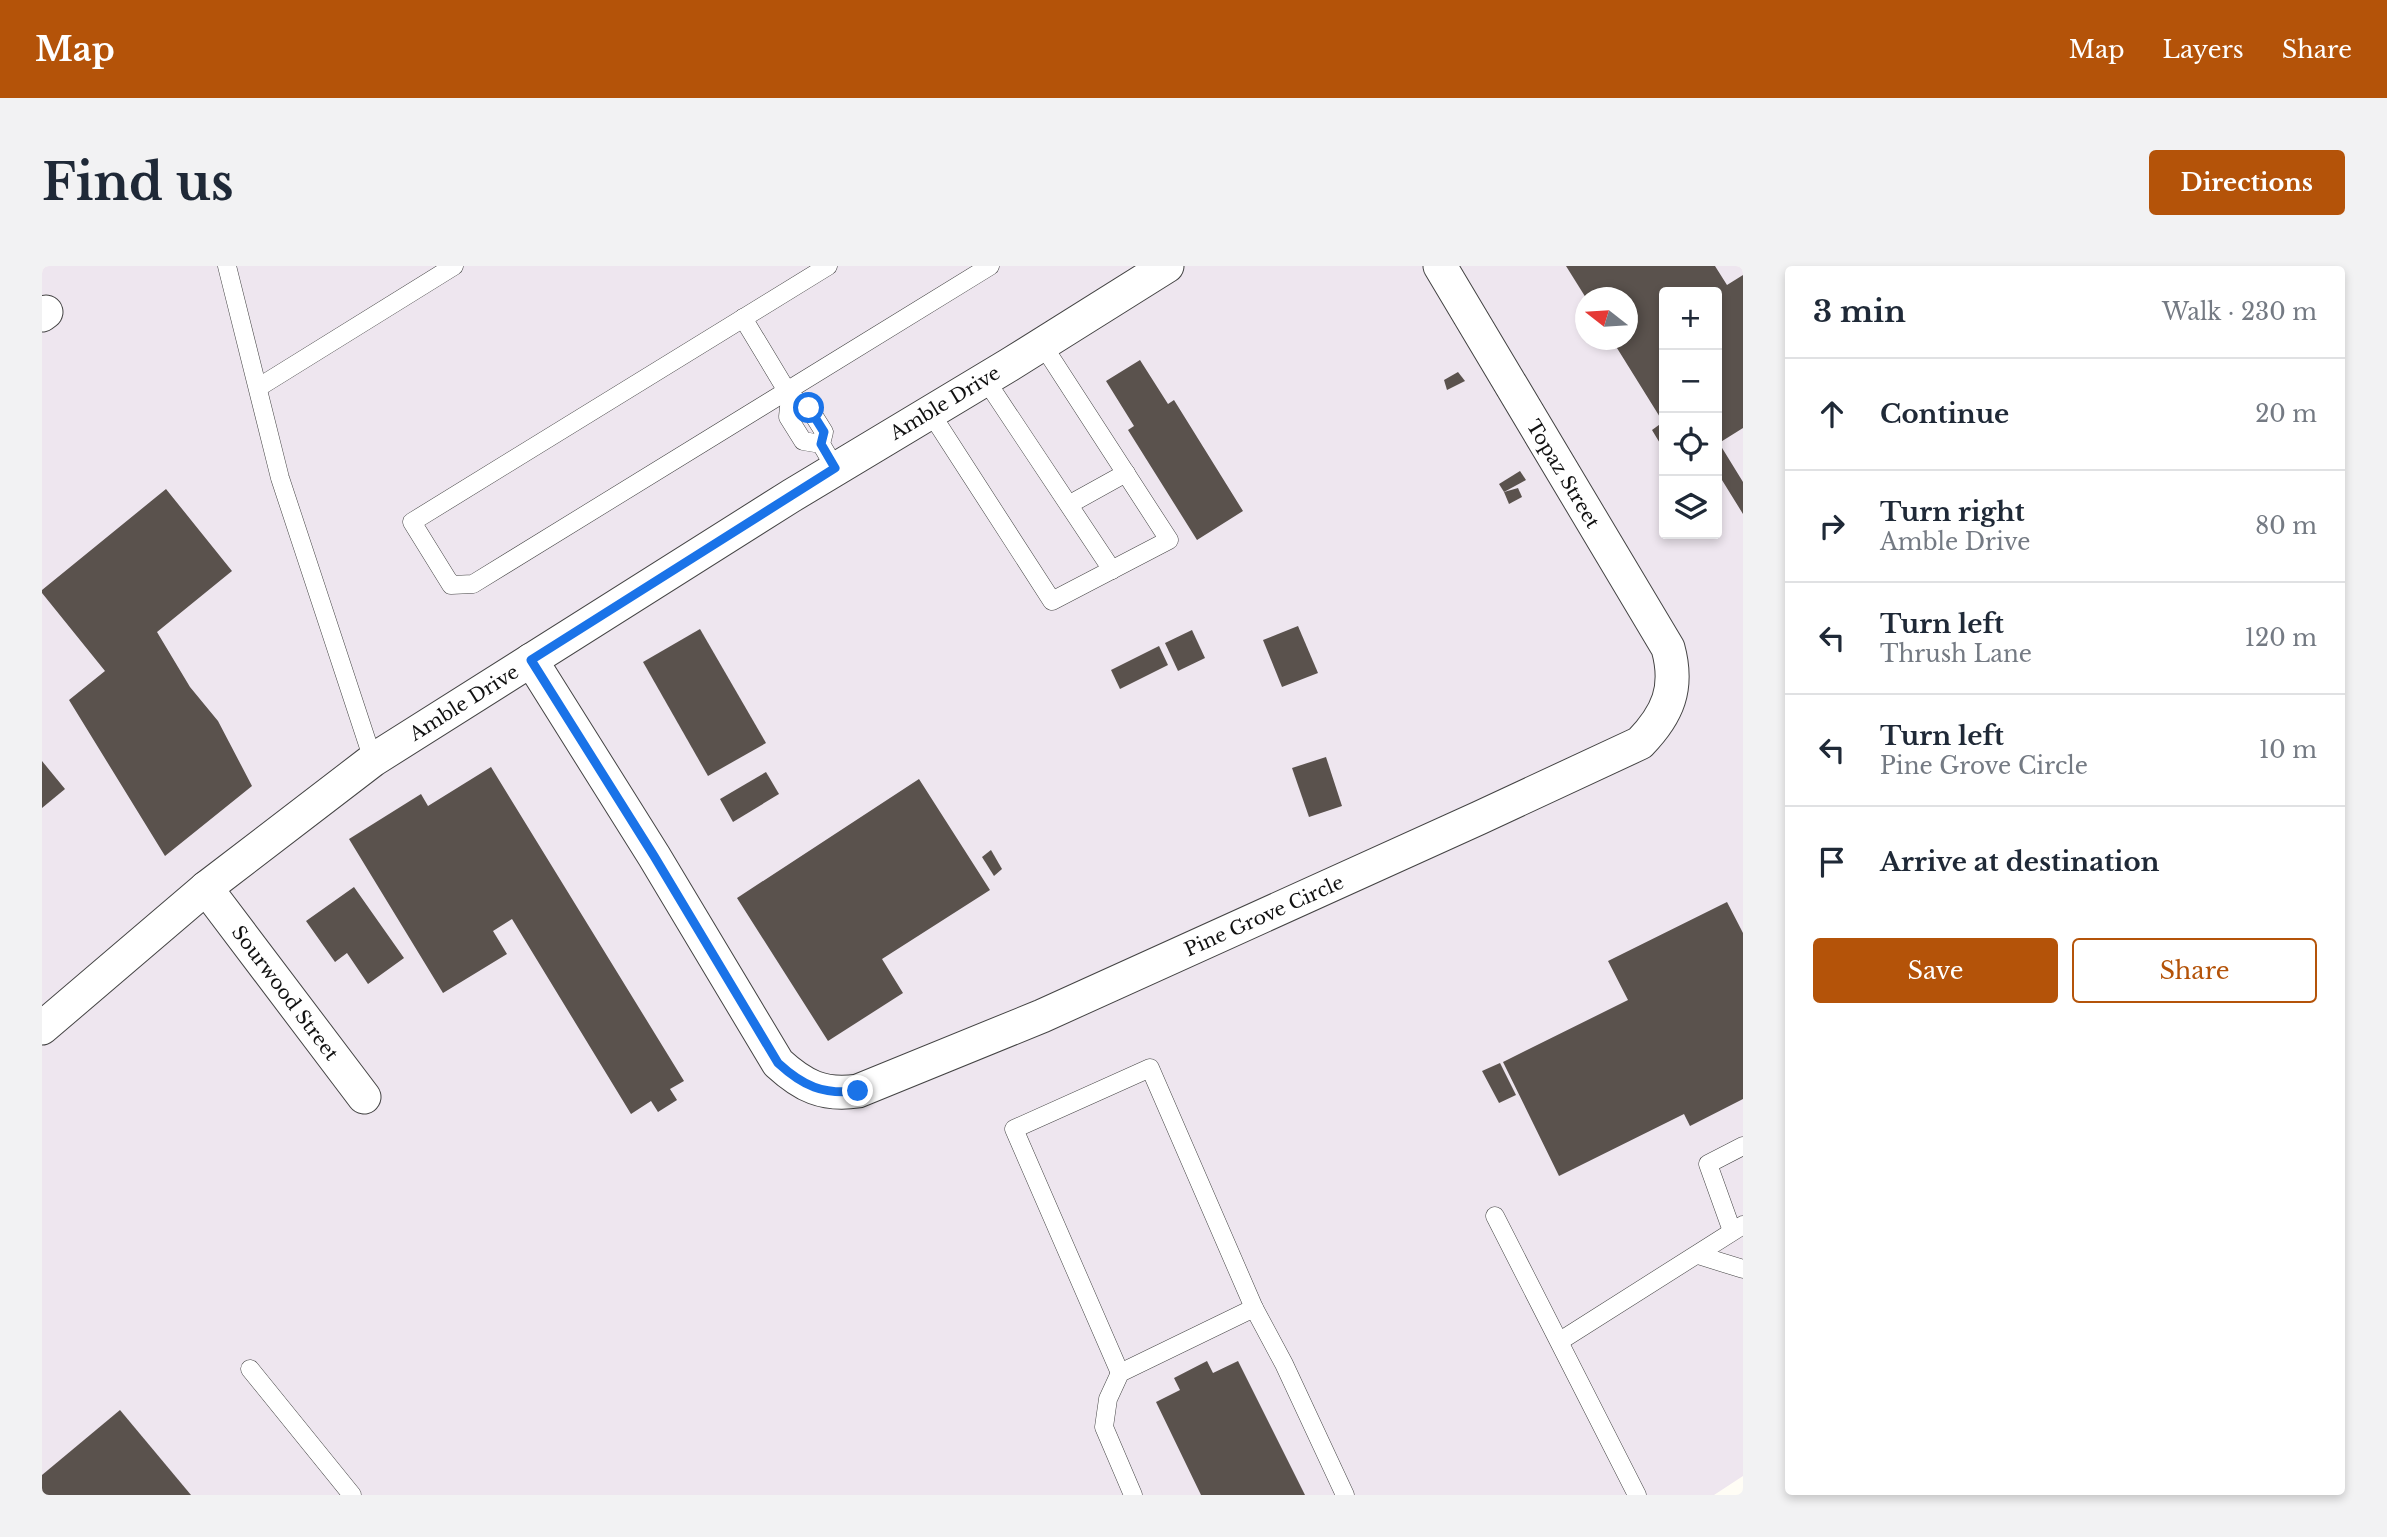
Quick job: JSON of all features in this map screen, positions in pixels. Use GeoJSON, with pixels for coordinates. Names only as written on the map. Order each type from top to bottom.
{"type":"FeatureCollection","features":[{"type":"Feature","properties":{"kind":"street","name":"Amble Drive"},"geometry":{"type":"LineString","coordinates":[[42,1028],[206,888],[373,760],[531,660],[828,456],[930,412],[1167,266]]}},
{"type":"Feature","properties":{"kind":"street","name":"Topaz Street"},"geometry":{"type":"LineString","coordinates":[[1440,266],[1668,648],[1672,661],[1672,687]]}},
{"type":"Feature","properties":{"kind":"street","name":"Pine Grove Circle"},"geometry":{"type":"LineString","coordinates":[[531,660],[654,856],[778,1063],[797,1080],[820,1090],[846,1092],[858,1091],[1042,1016],[1640,743],[1658,724],[1672,687]]}},
{"type":"Feature","properties":{"kind":"street","name":"Sourwood Street"},"geometry":{"type":"LineString","coordinates":[[206,888],[364,1097]]}},
{"type":"Feature","properties":{"kind":"lane"},"geometry":{"type":"LineString","coordinates":[[227,266],[281,478],[373,760]]}},
{"type":"Feature","properties":{"kind":"lane"},"geometry":{"type":"LineString","coordinates":[[259,387],[454,266]]}},
{"type":"Feature","properties":{"kind":"lane"},"geometry":{"type":"LineString","coordinates":[[828,266],[412,522],[452,585],[473,584],[788,394],[990,266]]}},
{"type":"Feature","properties":{"kind":"lane"},"geometry":{"type":"LineString","coordinates":[[743,318],[788,394],[809,408],[824,432],[828,456]]}},
{"type":"Feature","properties":{"kind":"lane"},"geometry":{"type":"LineString","coordinates":[[930,412],[1052,601],[1169,540],[1042,344]]}},
{"type":"Feature","properties":{"kind":"lane"},"geometry":{"type":"LineString","coordinates":[[985,379],[1112,570]]}},
{"type":"Feature","properties":{"kind":"lane"},"geometry":{"type":"LineString","coordinates":[[1070,504],[1126,473]]}},
{"type":"Feature","properties":{"kind":"lane"},"geometry":{"type":"LineString","coordinates":[[1120,1373],[1014,1129],[1150,1068],[1254,1308],[1284,1364],[1345,1495]]}},
{"type":"Feature","properties":{"kind":"lane"},"geometry":{"type":"LineString","coordinates":[[1560,1341],[1737,1228],[1707,1164],[1743,1146]]}},
{"type":"Feature","properties":{"kind":"lane"},"geometry":{"type":"LineString","coordinates":[[1495,1216],[1637,1495]]}},
{"type":"Feature","properties":{"kind":"lane"},"geometry":{"type":"LineString","coordinates":[[1698,1255],[1743,1269]]}},
{"type":"Feature","properties":{"kind":"lane"},"geometry":{"type":"LineString","coordinates":[[1133,1495],[1104,1427],[1108,1399],[1120,1373],[1254,1308]]}},
{"type":"Feature","properties":{"kind":"lane"},"geometry":{"type":"LineString","coordinates":[[250,1368],[352,1495]]}},
{"type":"Feature","properties":{"kind":"shaded area"},"geometry":{"type":"Polygon","coordinates":[[[42,266],[1743,266],[1743,1476],[1714,1495],[42,1495],[42,266]]]}},
{"type":"Feature","properties":{"kind":"building"},"geometry":{"type":"Polygon","coordinates":[[[1566,266],[1715,266],[1727,285],[1743,275],[1743,428],[1722,441],[1722,287],[1659,287],[1659,416],[1618,350],[1638,350],[1638,287],[1579,287],[1566,266]]]}},
{"type":"Feature","properties":{"kind":"building"},"geometry":{"type":"Polygon","coordinates":[[[1140,360],[1168,404],[1174,400],[1243,511],[1197,540],[1128,430],[1134,426],[1106,381],[1140,360]]]}},
{"type":"Feature","properties":{"kind":"building"},"geometry":{"type":"Polygon","coordinates":[[[1458,372],[1465,381],[1447,390],[1444,380],[1458,372]]]}},
{"type":"Feature","properties":{"kind":"building"},"geometry":{"type":"Polygon","coordinates":[[[1659,425],[1659,442],[1652,430],[1659,425]]]}},
{"type":"Feature","properties":{"kind":"building"},"geometry":{"type":"Polygon","coordinates":[[[1722,448],[1743,482],[1743,514],[1722,480],[1722,448]]]}},
{"type":"Feature","properties":{"kind":"building"},"geometry":{"type":"Polygon","coordinates":[[[1520,471],[1526,480],[1504,492],[1499,484],[1520,471]]]}},
{"type":"Feature","properties":{"kind":"building"},"geometry":{"type":"Polygon","coordinates":[[[1518,488],[1522,497],[1509,504],[1504,492],[1518,488]]]}},
{"type":"Feature","properties":{"kind":"building"},"geometry":{"type":"Polygon","coordinates":[[[166,489],[232,571],[157,632],[190,687],[218,721],[252,786],[165,856],[69,700],[105,671],[42,590],[166,489]]]}},
{"type":"Feature","properties":{"kind":"building"},"geometry":{"type":"Polygon","coordinates":[[[1298,626],[1318,673],[1282,687],[1263,640],[1298,626]]]}},
{"type":"Feature","properties":{"kind":"building"},"geometry":{"type":"Polygon","coordinates":[[[700,629],[766,743],[708,776],[643,662],[700,629]]]}},
{"type":"Feature","properties":{"kind":"building"},"geometry":{"type":"Polygon","coordinates":[[[1192,630],[1205,658],[1178,671],[1165,643],[1192,630]]]}},
{"type":"Feature","properties":{"kind":"building"},"geometry":{"type":"Polygon","coordinates":[[[1159,646],[1168,665],[1120,689],[1111,670],[1159,646]]]}},
{"type":"Feature","properties":{"kind":"building"},"geometry":{"type":"Polygon","coordinates":[[[1326,757],[1342,806],[1309,817],[1292,768],[1326,757]]]}},
{"type":"Feature","properties":{"kind":"building"},"geometry":{"type":"Polygon","coordinates":[[[42,761],[65,789],[42,808],[42,761]]]}},
{"type":"Feature","properties":{"kind":"building"},"geometry":{"type":"Polygon","coordinates":[[[491,767],[684,1081],[670,1089],[677,1100],[658,1112],[651,1101],[631,1114],[512,919],[493,931],[507,954],[443,993],[349,839],[421,794],[428,806],[491,767]]]}},
{"type":"Feature","properties":{"kind":"building"},"geometry":{"type":"Polygon","coordinates":[[[766,772],[779,794],[733,822],[720,799],[766,772]]]}},
{"type":"Feature","properties":{"kind":"building"},"geometry":{"type":"Polygon","coordinates":[[[919,779],[990,890],[882,959],[903,993],[828,1041],[737,898],[919,779]]]}},
{"type":"Feature","properties":{"kind":"building"},"geometry":{"type":"Polygon","coordinates":[[[991,850],[1002,869],[994,876],[982,857],[991,850]]]}},
{"type":"Feature","properties":{"kind":"building"},"geometry":{"type":"Polygon","coordinates":[[[354,887],[404,958],[368,984],[347,953],[335,962],[306,921],[354,887]]]}},
{"type":"Feature","properties":{"kind":"building"},"geometry":{"type":"Polygon","coordinates":[[[1727,902],[1743,933],[1743,1099],[1690,1126],[1684,1114],[1559,1176],[1503,1062],[1628,1000],[1608,961],[1727,902]]]}},
{"type":"Feature","properties":{"kind":"building"},"geometry":{"type":"Polygon","coordinates":[[[1500,1063],[1516,1095],[1499,1103],[1482,1071],[1500,1063]]]}},
{"type":"Feature","properties":{"kind":"building"},"geometry":{"type":"Polygon","coordinates":[[[1207,1361],[1213,1373],[1238,1361],[1305,1495],[1201,1495],[1156,1402],[1180,1390],[1174,1378],[1207,1361]]]}},
{"type":"Feature","properties":{"kind":"building"},"geometry":{"type":"Polygon","coordinates":[[[120,1410],[191,1495],[42,1495],[42,1475],[120,1410]]]}},
{"type":"Feature","properties":{"kind":"route"},"geometry":{"type":"LineString","coordinates":[[809,408],[824,432],[821,444],[835,468],[531,660],[654,856],[778,1063],[797,1080],[820,1090],[858,1091]]}}]}
